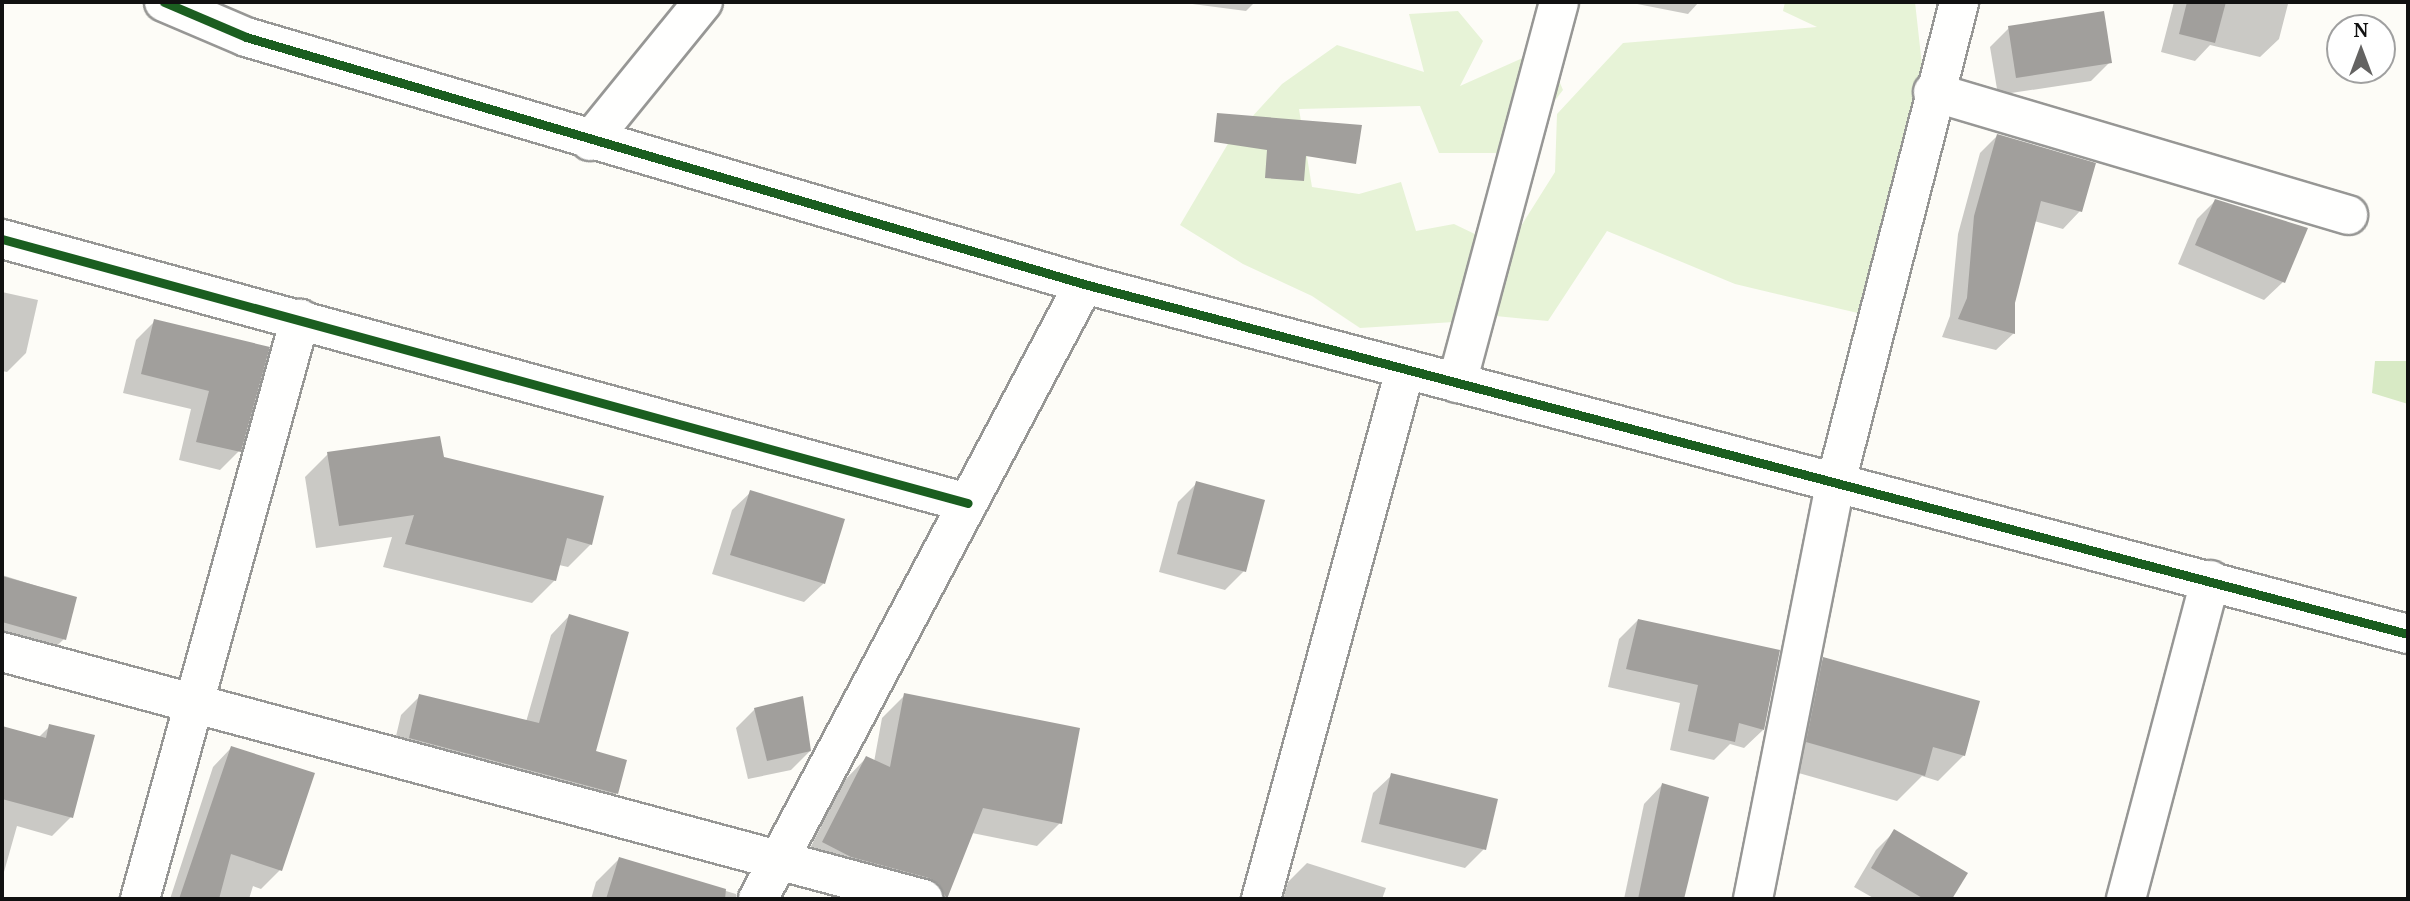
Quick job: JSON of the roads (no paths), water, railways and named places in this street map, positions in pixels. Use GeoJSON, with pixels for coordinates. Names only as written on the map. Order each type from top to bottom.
{"type":"FeatureCollection","features":[{"type":"Feature","properties":{"kind":"street"},"geometry":{"type":"LineString","coordinates":[[164,2],[246,37],[590,141],[1084,284],[1835,485],[2210,580],[2408,635]]}},
{"type":"Feature","properties":{"kind":"street"},"geometry":{"type":"LineString","coordinates":[[590,141],[703,2]]}},
{"type":"Feature","properties":{"kind":"street"},"geometry":{"type":"LineString","coordinates":[[1457,383],[1559,2]]}},
{"type":"Feature","properties":{"kind":"street"},"geometry":{"type":"LineString","coordinates":[[1753,899],[1835,485],[1933,92],[1959,2]]}},
{"type":"Feature","properties":{"kind":"street"},"geometry":{"type":"LineString","coordinates":[[1933,92],[2348,215]]}},
{"type":"Feature","properties":{"kind":"street"},"geometry":{"type":"LineString","coordinates":[[2,239],[968,503]]}},
{"type":"Feature","properties":{"kind":"street"},"geometry":{"type":"LineString","coordinates":[[758,899],[1084,284]]}},
{"type":"Feature","properties":{"kind":"street"},"geometry":{"type":"LineString","coordinates":[[140,899],[300,319]]}},
{"type":"Feature","properties":{"kind":"street"},"geometry":{"type":"LineString","coordinates":[[1261,899],[1405,370]]}},
{"type":"Feature","properties":{"kind":"street"},"geometry":{"type":"LineString","coordinates":[[2126,899],[2210,580]]}},
{"type":"Feature","properties":{"kind":"street"},"geometry":{"type":"LineString","coordinates":[[2,652],[923,899]]}}]}
